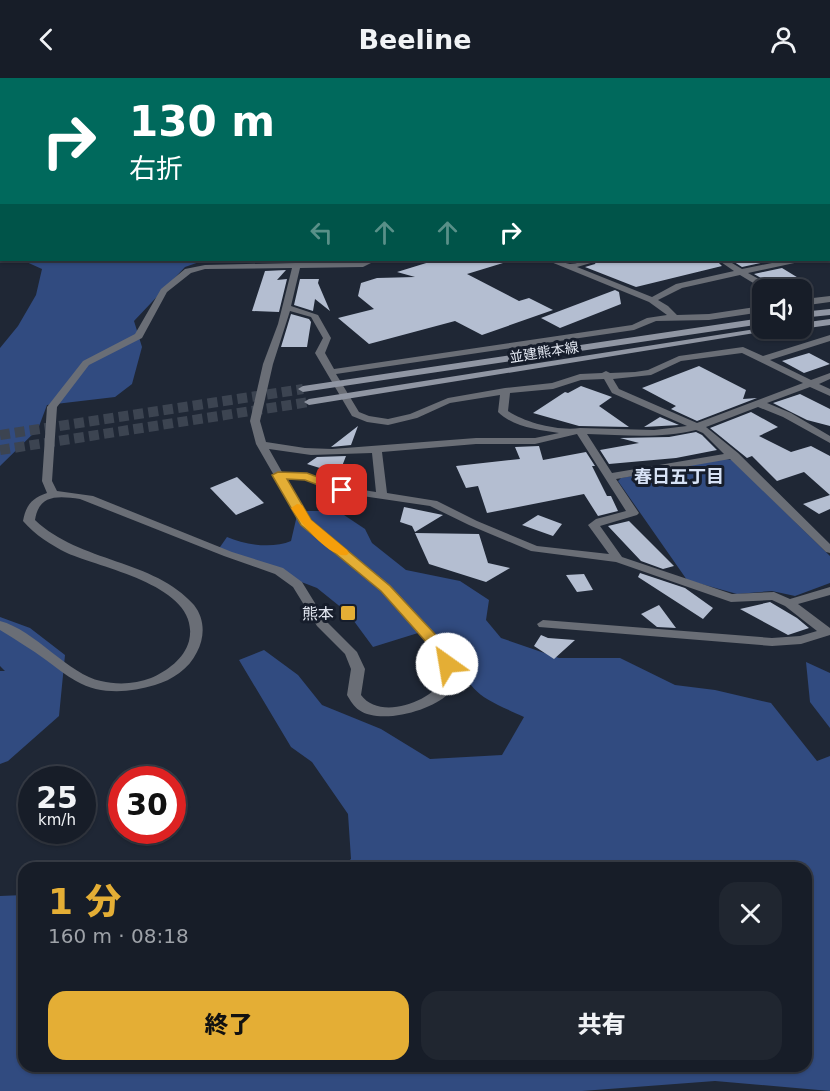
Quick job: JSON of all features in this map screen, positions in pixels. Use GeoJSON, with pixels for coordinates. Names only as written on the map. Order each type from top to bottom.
{"type":"FeatureCollection","features":[{"type":"Feature","properties":{"kind":"main road"},"geometry":{"type":"LineString","coordinates":[[812,314],[830,312]]}},
{"type":"Feature","properties":{"kind":"main road","name":"並建熊本線"},"geometry":{"type":"LineString","coordinates":[[303,389],[752,322]]}},
{"type":"Feature","properties":{"kind":"main road"},"geometry":{"type":"LineString","coordinates":[[812,324],[830,322]]}},
{"type":"Feature","properties":{"kind":"main road","name":"並建熊本線"},"geometry":{"type":"LineString","coordinates":[[309,402],[752,333]]}},
{"type":"Feature","properties":{"kind":"street"},"geometry":{"type":"LineString","coordinates":[[52,494],[47,481],[52,407],[86,363],[139,336],[164,291],[188,271],[234,263],[300,262],[363,265],[372,261]]}},
{"type":"Feature","properties":{"kind":"street"},"geometry":{"type":"LineString","coordinates":[[557,261],[652,300],[673,316]]}},
{"type":"Feature","properties":{"kind":"street"},"geometry":{"type":"LineString","coordinates":[[571,266],[588,261]]}},
{"type":"Feature","properties":{"kind":"street"},"geometry":{"type":"LineString","coordinates":[[723,261],[752,280]]}},
{"type":"Feature","properties":{"kind":"street"},"geometry":{"type":"LineString","coordinates":[[652,300],[679,286],[791,261]]}},
{"type":"Feature","properties":{"kind":"street"},"geometry":{"type":"LineString","coordinates":[[0,625],[43,651],[87,682],[117,687],[146,683],[167,674],[181,666],[190,654],[198,625],[191,609],[170,592],[122,568],[59,545],[29,521],[29,511],[38,501],[52,494],[72,494],[89,498],[228,554],[279,571],[298,585],[321,623],[351,652],[358,669],[354,695],[362,706],[381,712],[403,709],[443,693],[452,678],[442,650],[386,588],[306,522],[261,444],[255,421],[268,364],[300,262]]}},
{"type":"Feature","properties":{"kind":"street"},"geometry":{"type":"LineString","coordinates":[[813,302],[830,299]]}},
{"type":"Feature","properties":{"kind":"street"},"geometry":{"type":"LineString","coordinates":[[287,308],[314,315],[327,338],[320,353],[355,414],[368,419],[388,422],[413,416],[448,401],[505,391],[553,386],[580,377],[606,374],[635,375],[651,372],[679,359],[743,350],[830,393]]}},
{"type":"Feature","properties":{"kind":"street"},"geometry":{"type":"LineString","coordinates":[[331,372],[634,327],[649,318],[673,316],[692,318],[752,310]]}},
{"type":"Feature","properties":{"kind":"street"},"geometry":{"type":"LineString","coordinates":[[763,359],[830,338]]}},
{"type":"Feature","properties":{"kind":"street"},"geometry":{"type":"LineString","coordinates":[[606,374],[615,391],[707,431],[830,550]]}},
{"type":"Feature","properties":{"kind":"street"},"geometry":{"type":"LineString","coordinates":[[505,391],[503,412],[512,418],[536,426],[575,431],[662,432],[688,430],[830,376]]}},
{"type":"Feature","properties":{"kind":"street"},"geometry":{"type":"LineString","coordinates":[[758,403],[787,415],[830,440]]}},
{"type":"Feature","properties":{"kind":"street"},"geometry":{"type":"LineString","coordinates":[[261,444],[309,452],[377,451],[414,445],[443,446],[476,441],[555,438],[575,431]]}},
{"type":"Feature","properties":{"kind":"street"},"geometry":{"type":"LineString","coordinates":[[575,431],[633,513],[600,521],[594,525],[618,559]]}},
{"type":"Feature","properties":{"kind":"street"},"geometry":{"type":"LineString","coordinates":[[377,451],[382,494]]}},
{"type":"Feature","properties":{"kind":"street"},"geometry":{"type":"LineString","coordinates":[[609,477],[734,455]]}},
{"type":"Feature","properties":{"kind":"street"},"geometry":{"type":"LineString","coordinates":[[278,475],[307,476],[342,490],[433,503],[535,549],[618,559],[731,598],[774,596],[789,603],[828,632]]}},
{"type":"Feature","properties":{"kind":"street"},"geometry":{"type":"LineString","coordinates":[[789,603],[830,591]]}},
{"type":"Feature","properties":{"kind":"street"},"geometry":{"type":"LineString","coordinates":[[543,624],[772,642],[801,640],[828,632]]}},
{"type":"Feature","properties":{"kind":"shaded area"},"geometry":{"type":"Polygon","coordinates":[[[24,261],[202,261],[185,267],[134,321],[142,347],[132,384],[115,397],[47,405],[38,429],[0,466],[0,348],[18,326],[36,295],[42,269],[24,261]]]}},
{"type":"Feature","properties":{"kind":"shaded area"},"geometry":{"type":"Polygon","coordinates":[[[725,459],[732,460],[830,556],[830,583],[795,596],[772,591],[737,594],[687,580],[618,481],[621,478],[725,459]]]}},
{"type":"Feature","properties":{"kind":"shaded area"},"geometry":{"type":"Polygon","coordinates":[[[298,511],[338,511],[365,529],[372,543],[406,570],[460,581],[489,600],[486,620],[501,638],[559,658],[620,658],[675,685],[715,690],[771,703],[817,761],[830,756],[830,1091],[715,1081],[582,1091],[0,1091],[0,896],[18,895],[18,1072],[812,1072],[812,862],[348,862],[351,859],[348,814],[312,762],[291,747],[239,660],[264,650],[298,675],[322,705],[381,729],[430,759],[502,755],[524,717],[495,704],[477,692],[464,674],[451,645],[418,633],[373,647],[348,613],[317,588],[218,550],[227,537],[259,545],[276,545],[291,541],[298,511]]]}},
{"type":"Feature","properties":{"kind":"shaded area"},"geometry":{"type":"Polygon","coordinates":[[[0,617],[30,628],[65,655],[59,716],[8,761],[0,764],[0,671],[5,671],[0,666],[0,617]]]}},
{"type":"Feature","properties":{"kind":"shaded area"},"geometry":{"type":"Polygon","coordinates":[[[806,662],[830,673],[830,728],[810,702],[806,662]]]}},
{"type":"Feature","properties":{"kind":"building"},"geometry":{"type":"Polygon","coordinates":[[[433,261],[502,261],[503,263],[467,274],[519,301],[529,298],[553,310],[482,335],[455,321],[369,344],[338,318],[374,309],[358,296],[361,283],[377,278],[415,277],[397,272],[433,261]]]}},
{"type":"Feature","properties":{"kind":"building"},"geometry":{"type":"Polygon","coordinates":[[[596,261],[717,261],[722,266],[636,287],[585,267],[595,264],[596,261]]]}},
{"type":"Feature","properties":{"kind":"building"},"geometry":{"type":"Polygon","coordinates":[[[733,261],[770,261],[742,267],[733,261]]]}},
{"type":"Feature","properties":{"kind":"building"},"geometry":{"type":"Polygon","coordinates":[[[782,268],[800,279],[763,279],[754,274],[782,268]]]}},
{"type":"Feature","properties":{"kind":"building"},"geometry":{"type":"Polygon","coordinates":[[[286,270],[277,280],[287,279],[279,312],[252,311],[265,271],[286,270]]]}},
{"type":"Feature","properties":{"kind":"building"},"geometry":{"type":"Polygon","coordinates":[[[300,279],[319,279],[318,283],[330,311],[315,299],[313,311],[294,305],[300,279]]]}},
{"type":"Feature","properties":{"kind":"building"},"geometry":{"type":"Polygon","coordinates":[[[615,290],[619,292],[621,304],[560,328],[541,318],[615,290]]]}},
{"type":"Feature","properties":{"kind":"building"},"geometry":{"type":"Polygon","coordinates":[[[291,314],[309,319],[311,322],[307,347],[281,347],[291,314]]]}},
{"type":"Feature","properties":{"kind":"building"},"geometry":{"type":"Polygon","coordinates":[[[809,353],[830,364],[804,373],[782,361],[809,353]]]}},
{"type":"Feature","properties":{"kind":"building"},"geometry":{"type":"Polygon","coordinates":[[[699,366],[746,390],[743,399],[757,398],[697,421],[671,409],[676,406],[642,388],[699,366]]]}},
{"type":"Feature","properties":{"kind":"building"},"geometry":{"type":"Polygon","coordinates":[[[581,386],[612,397],[599,406],[629,427],[579,426],[533,413],[565,392],[568,393],[581,386]]]}},
{"type":"Feature","properties":{"kind":"building"},"geometry":{"type":"Polygon","coordinates":[[[800,394],[830,409],[830,426],[807,420],[773,403],[800,394]]]}},
{"type":"Feature","properties":{"kind":"building"},"geometry":{"type":"Polygon","coordinates":[[[751,412],[778,427],[759,436],[791,452],[811,446],[830,456],[830,495],[804,472],[777,481],[752,456],[747,458],[710,428],[751,412]]]}},
{"type":"Feature","properties":{"kind":"building"},"geometry":{"type":"Polygon","coordinates":[[[660,417],[679,425],[644,427],[660,417]]]}},
{"type":"Feature","properties":{"kind":"building"},"geometry":{"type":"Polygon","coordinates":[[[358,426],[351,445],[331,447],[358,426]]]}},
{"type":"Feature","properties":{"kind":"building"},"geometry":{"type":"Polygon","coordinates":[[[696,432],[717,450],[676,458],[609,464],[600,450],[639,443],[620,438],[669,437],[696,432]]]}},
{"type":"Feature","properties":{"kind":"building"},"geometry":{"type":"Polygon","coordinates":[[[539,446],[543,460],[586,452],[595,466],[592,466],[607,496],[611,496],[618,511],[598,516],[584,494],[487,513],[478,486],[466,488],[456,466],[520,459],[515,447],[539,446]]]}},
{"type":"Feature","properties":{"kind":"building"},"geometry":{"type":"Polygon","coordinates":[[[346,456],[339,474],[307,464],[317,457],[346,456]]]}},
{"type":"Feature","properties":{"kind":"building"},"geometry":{"type":"Polygon","coordinates":[[[237,477],[264,503],[236,515],[210,488],[237,477]]]}},
{"type":"Feature","properties":{"kind":"building"},"geometry":{"type":"Polygon","coordinates":[[[830,495],[830,509],[819,514],[803,504],[830,495]]]}},
{"type":"Feature","properties":{"kind":"building"},"geometry":{"type":"Polygon","coordinates":[[[404,507],[443,515],[415,532],[412,526],[400,522],[404,507]]]}},
{"type":"Feature","properties":{"kind":"building"},"geometry":{"type":"Polygon","coordinates":[[[538,515],[562,524],[553,536],[522,525],[538,515]]]}},
{"type":"Feature","properties":{"kind":"building"},"geometry":{"type":"Polygon","coordinates":[[[629,521],[674,566],[663,569],[641,561],[608,526],[629,521]]]}},
{"type":"Feature","properties":{"kind":"building"},"geometry":{"type":"Polygon","coordinates":[[[415,533],[479,534],[488,563],[510,568],[486,582],[429,564],[415,533]]]}},
{"type":"Feature","properties":{"kind":"building"},"geometry":{"type":"Polygon","coordinates":[[[640,573],[685,588],[713,608],[703,619],[638,577],[640,573]]]}},
{"type":"Feature","properties":{"kind":"building"},"geometry":{"type":"Polygon","coordinates":[[[584,574],[593,590],[577,592],[566,575],[584,574]]]}},
{"type":"Feature","properties":{"kind":"building"},"geometry":{"type":"Polygon","coordinates":[[[770,602],[809,628],[788,635],[740,609],[770,602]]]}},
{"type":"Feature","properties":{"kind":"building"},"geometry":{"type":"Polygon","coordinates":[[[659,605],[676,628],[657,627],[641,614],[659,605]]]}},
{"type":"Feature","properties":{"kind":"building"},"geometry":{"type":"Polygon","coordinates":[[[541,635],[548,638],[575,640],[554,659],[534,646],[541,635]]]}},
{"type":"Feature","properties":{"kind":"tunnel"},"geometry":{"type":"LineString","coordinates":[[0,435],[303,389]]}},
{"type":"Feature","properties":{"kind":"tunnel"},"geometry":{"type":"LineString","coordinates":[[0,450],[309,402]]}},
{"type":"Feature","properties":{"kind":"slow traffic"},"geometry":{"type":"LineString","coordinates":[[297,508],[306,522],[342,553]]}},
{"type":"Feature","properties":{"kind":"place","name":"熊本"},"geometry":{"type":"Point","coordinates":[348,613]}},
{"type":"Feature","properties":{"kind":"district","name":"春日五丁目"},"geometry":{"type":"Point","coordinates":[679,477]}},
{"type":"Feature","properties":{"kind":"route"},"geometry":{"type":"LineString","coordinates":[[342,490],[307,476],[278,475],[306,522],[386,588],[442,650],[447,664]]}}]}
